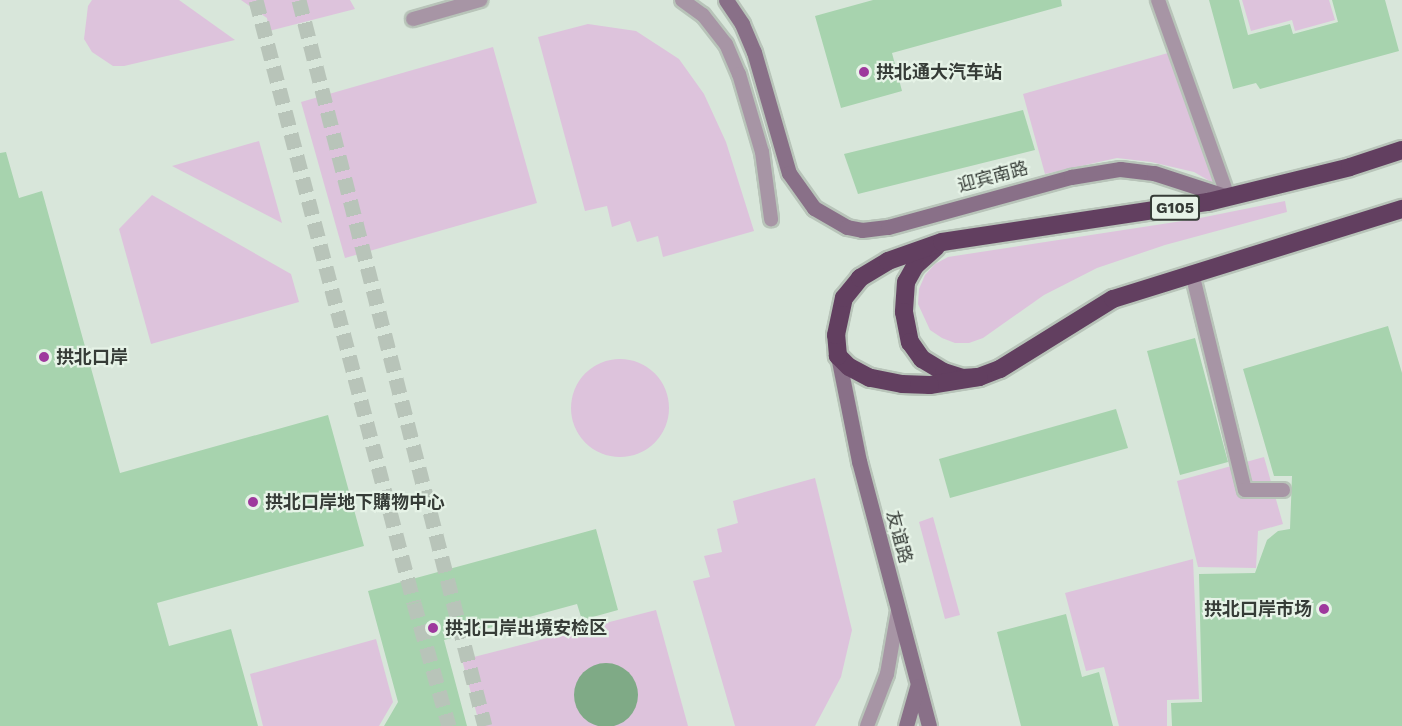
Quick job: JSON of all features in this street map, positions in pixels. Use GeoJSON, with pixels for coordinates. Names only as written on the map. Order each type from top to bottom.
{"type":"FeatureCollection","features":[{"type":"Feature","properties":{"kind":"highway","name":"G105"},"geometry":{"type":"LineString","coordinates":[[838,356],[836,335],[838,314],[850,288],[860,278],[888,261],[942,242],[1132,215],[1228,198],[1350,167],[1402,150]]}},
{"type":"Feature","properties":{"kind":"highway"},"geometry":{"type":"LineString","coordinates":[[838,356],[849,367],[870,378],[902,384],[930,385],[970,377],[1000,369],[1093,309],[1113,299],[1402,209]]}},
{"type":"Feature","properties":{"kind":"highway"},"geometry":{"type":"LineString","coordinates":[[942,242],[915,266],[906,282],[905,327],[910,342],[922,359],[944,372],[970,377]]}},
{"type":"Feature","properties":{"kind":"street","name":"迎宾南路"},"geometry":{"type":"LineString","coordinates":[[726,0],[742,24],[754,52],[789,173],[814,208],[848,227],[862,230],[888,227],[1071,177],[1120,169],[1154,172],[1228,198]]}},
{"type":"Feature","properties":{"kind":"street","name":"友谊路"},"geometry":{"type":"LineString","coordinates":[[838,356],[859,461],[929,726]]}},
{"type":"Feature","properties":{"kind":"street"},"geometry":{"type":"LineString","coordinates":[[906,726],[918,684]]}},
{"type":"Feature","properties":{"kind":"lane"},"geometry":{"type":"LineString","coordinates":[[413,19],[480,0]]}},
{"type":"Feature","properties":{"kind":"lane"},"geometry":{"type":"LineString","coordinates":[[682,0],[703,15],[726,44],[739,74],[762,152],[771,219]]}},
{"type":"Feature","properties":{"kind":"lane"},"geometry":{"type":"LineString","coordinates":[[1158,0],[1228,198]]}},
{"type":"Feature","properties":{"kind":"lane"},"geometry":{"type":"LineString","coordinates":[[1192,273],[1245,490],[1283,490]]}},
{"type":"Feature","properties":{"kind":"lane"},"geometry":{"type":"LineString","coordinates":[[867,726],[887,674],[898,611]]}},
{"type":"Feature","properties":{"kind":"shaded area"},"geometry":{"type":"Polygon","coordinates":[[[92,0],[179,0],[235,40],[124,66],[113,66],[92,52],[84,39],[88,6],[92,0]]]}},
{"type":"Feature","properties":{"kind":"shaded area"},"geometry":{"type":"Polygon","coordinates":[[[241,0],[350,0],[355,9],[269,31],[267,18],[241,0]]]}},
{"type":"Feature","properties":{"kind":"shaded area"},"geometry":{"type":"Polygon","coordinates":[[[1242,0],[1329,0],[1335,20],[1295,31],[1292,20],[1251,31],[1242,0]]]}},
{"type":"Feature","properties":{"kind":"shaded area"},"geometry":{"type":"Polygon","coordinates":[[[588,24],[636,31],[679,59],[704,94],[726,142],[754,231],[663,257],[658,236],[637,242],[630,221],[612,227],[607,206],[585,211],[538,37],[588,24]]]}},
{"type":"Feature","properties":{"kind":"shaded area"},"geometry":{"type":"Polygon","coordinates":[[[493,47],[537,203],[345,258],[301,102],[493,47]]]}},
{"type":"Feature","properties":{"kind":"shaded area"},"geometry":{"type":"Polygon","coordinates":[[[1168,53],[1215,184],[1194,172],[1151,162],[1117,158],[1045,174],[1023,94],[1168,53]]]}},
{"type":"Feature","properties":{"kind":"shaded area"},"geometry":{"type":"Polygon","coordinates":[[[259,141],[282,223],[172,166],[259,141]]]}},
{"type":"Feature","properties":{"kind":"shaded area"},"geometry":{"type":"Polygon","coordinates":[[[152,195],[291,274],[299,302],[151,344],[119,229],[152,195]]]}},
{"type":"Feature","properties":{"kind":"shaded area"},"geometry":{"type":"Polygon","coordinates":[[[1285,201],[1287,212],[1165,245],[1097,268],[1044,295],[983,338],[969,343],[955,343],[930,330],[918,304],[919,289],[925,275],[935,264],[948,257],[1195,219],[1285,201]]]}},
{"type":"Feature","properties":{"kind":"shaded area"},"geometry":{"type":"Polygon","coordinates":[[[620,359],[639,363],[655,373],[665,389],[669,408],[665,427],[655,443],[639,453],[620,457],[601,453],[585,443],[575,427],[571,408],[575,389],[585,373],[601,363],[620,359]]]}},
{"type":"Feature","properties":{"kind":"shaded area"},"geometry":{"type":"Polygon","coordinates":[[[1264,457],[1283,524],[1258,531],[1256,568],[1198,567],[1177,481],[1264,457]]]}},
{"type":"Feature","properties":{"kind":"shaded area"},"geometry":{"type":"Polygon","coordinates":[[[815,478],[852,630],[841,677],[815,726],[735,726],[693,581],[710,577],[704,556],[722,552],[717,529],[738,523],[733,501],[815,478]]]}},
{"type":"Feature","properties":{"kind":"shaded area"},"geometry":{"type":"Polygon","coordinates":[[[933,517],[960,615],[945,619],[919,522],[933,517]]]}},
{"type":"Feature","properties":{"kind":"shaded area"},"geometry":{"type":"Polygon","coordinates":[[[1193,559],[1199,699],[1167,700],[1167,726],[1119,726],[1104,667],[1086,671],[1065,593],[1193,559]]]}},
{"type":"Feature","properties":{"kind":"shaded area"},"geometry":{"type":"Polygon","coordinates":[[[656,610],[688,726],[480,726],[462,660],[656,610]]]}},
{"type":"Feature","properties":{"kind":"shaded area"},"geometry":{"type":"Polygon","coordinates":[[[376,639],[393,702],[379,726],[263,726],[250,674],[376,639]]]}},
{"type":"Feature","properties":{"kind":"shaded area"},"geometry":{"type":"Polygon","coordinates":[[[606,663],[629,672],[638,695],[629,718],[606,727],[583,718],[574,695],[583,672],[606,663]]]}},
{"type":"Feature","properties":{"kind":"building","name":"拱北通大汽车站"},"geometry":{"type":"Polygon","coordinates":[[[873,0],[1061,0],[1062,6],[892,53],[902,91],[841,108],[815,16],[873,0]]]}},
{"type":"Feature","properties":{"kind":"building"},"geometry":{"type":"Polygon","coordinates":[[[1209,0],[1239,0],[1248,35],[1290,24],[1293,34],[1338,22],[1332,0],[1385,0],[1399,51],[1260,89],[1256,83],[1233,89],[1209,0]]]}},
{"type":"Feature","properties":{"kind":"building"},"geometry":{"type":"Polygon","coordinates":[[[1023,110],[1035,150],[858,194],[844,154],[1023,110]]]}},
{"type":"Feature","properties":{"kind":"building","name":"拱北口岸"},"geometry":{"type":"Polygon","coordinates":[[[6,152],[19,198],[42,191],[120,473],[328,415],[364,546],[157,603],[169,646],[231,629],[258,726],[0,726],[0,153],[6,152]]]}},
{"type":"Feature","properties":{"kind":"building"},"geometry":{"type":"Polygon","coordinates":[[[1388,326],[1402,373],[1402,726],[1172,726],[1171,703],[1202,702],[1199,574],[1255,573],[1267,540],[1278,531],[1290,529],[1292,476],[1274,476],[1243,369],[1388,326]]]}},
{"type":"Feature","properties":{"kind":"building"},"geometry":{"type":"Polygon","coordinates":[[[1195,338],[1228,462],[1180,475],[1147,351],[1195,338]]]}},
{"type":"Feature","properties":{"kind":"building"},"geometry":{"type":"Polygon","coordinates":[[[1116,409],[1128,448],[950,498],[939,459],[1116,409]]]}},
{"type":"Feature","properties":{"kind":"building","name":"拱北口岸出境安检区"},"geometry":{"type":"Polygon","coordinates":[[[596,529],[618,610],[582,620],[577,604],[444,640],[467,726],[384,726],[398,702],[368,591],[596,529]]]}},
{"type":"Feature","properties":{"kind":"building"},"geometry":{"type":"Polygon","coordinates":[[[1066,614],[1082,677],[1099,672],[1113,726],[1021,726],[997,632],[1066,614]]]}},
{"type":"Feature","properties":{"kind":"tunnel"},"geometry":{"type":"LineString","coordinates":[[256,0],[414,603],[449,726]]}},
{"type":"Feature","properties":{"kind":"tunnel"},"geometry":{"type":"LineString","coordinates":[[299,0],[485,726]]}},
{"type":"Feature","properties":{"kind":"place","name":"拱北通大汽车站"},"geometry":{"type":"Point","coordinates":[864,72]}},
{"type":"Feature","properties":{"kind":"place","name":"拱北口岸"},"geometry":{"type":"Point","coordinates":[44,357]}},
{"type":"Feature","properties":{"kind":"place","name":"拱北口岸地下購物中心"},"geometry":{"type":"Point","coordinates":[253,502]}},
{"type":"Feature","properties":{"kind":"place","name":"拱北口岸市场"},"geometry":{"type":"Point","coordinates":[1324,609]}},
{"type":"Feature","properties":{"kind":"place","name":"拱北口岸出境安检区"},"geometry":{"type":"Point","coordinates":[433,628]}}]}
